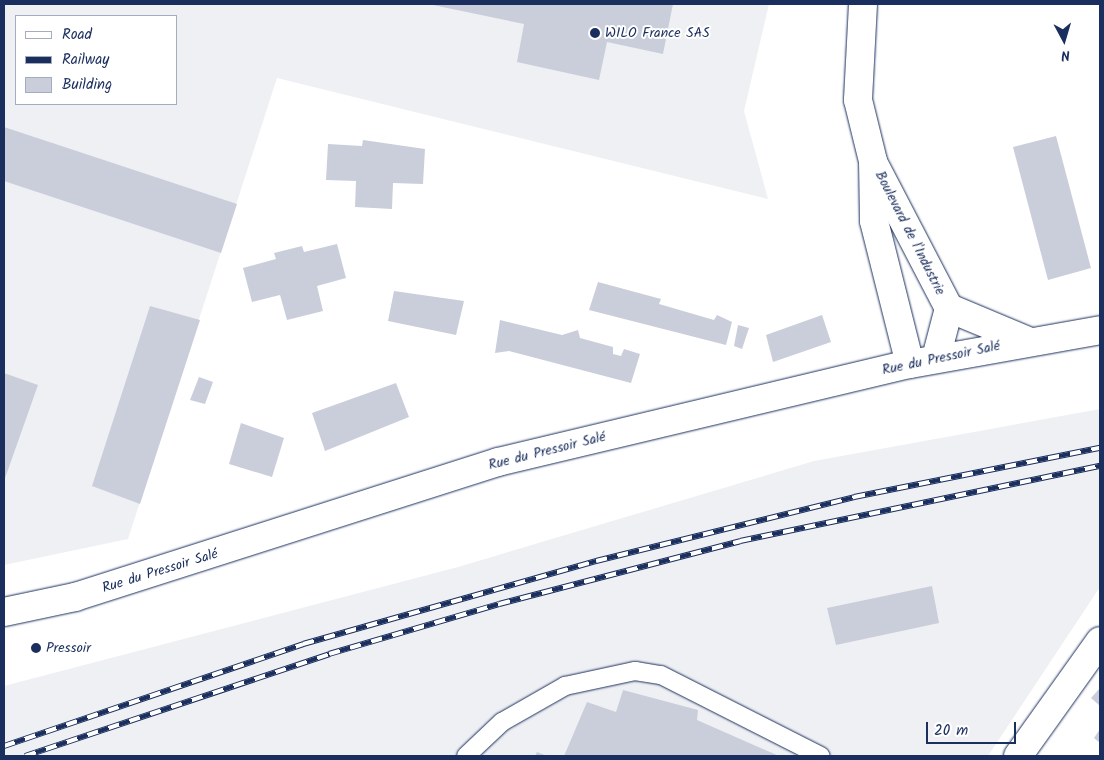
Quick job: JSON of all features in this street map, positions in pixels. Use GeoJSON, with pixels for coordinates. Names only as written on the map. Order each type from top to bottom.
{"type":"FeatureCollection","features":[{"type":"Feature","properties":{"kind":"main road","name":"Boulevard de l'Industrie"},"geometry":{"type":"LineString","coordinates":[[863,4],[858,100],[873,161],[874,221],[910,364]]}},
{"type":"Feature","properties":{"kind":"main road","name":"Boulevard de l'Industrie"},"geometry":{"type":"LineString","coordinates":[[873,161],[949,308],[1028,341]]}},
{"type":"Feature","properties":{"kind":"main road"},"geometry":{"type":"LineString","coordinates":[[936,358],[949,308]]}},
{"type":"Feature","properties":{"kind":"main road","name":"Rue du Pressoir Salé"},"geometry":{"type":"LineString","coordinates":[[4,612],[102,589],[498,462],[936,358],[1100,330]]}},
{"type":"Feature","properties":{"kind":"main road"},"geometry":{"type":"LineString","coordinates":[[1018,756],[1100,642]]}},
{"type":"Feature","properties":{"kind":"lane"},"geometry":{"type":"LineString","coordinates":[[466,756],[502,722],[565,686],[635,671],[661,675],[821,756]]}},
{"type":"Feature","properties":{"kind":"shaded area"},"geometry":{"type":"Polygon","coordinates":[[[4,4],[769,4],[744,111],[768,199],[277,78],[128,539],[4,565],[4,4]]]}},
{"type":"Feature","properties":{"kind":"shaded area"},"geometry":{"type":"Polygon","coordinates":[[[1100,409],[1100,587],[988,756],[4,756],[4,686],[458,567],[814,461],[1100,409]]]}},
{"type":"Feature","properties":{"kind":"building","name":"WILO France SAS"},"geometry":{"type":"Polygon","coordinates":[[[428,4],[673,4],[663,54],[607,42],[599,80],[517,62],[524,24],[428,4]]]}},
{"type":"Feature","properties":{"kind":"building"},"geometry":{"type":"Polygon","coordinates":[[[4,127],[237,204],[221,253],[4,181],[4,127]]]}},
{"type":"Feature","properties":{"kind":"building"},"geometry":{"type":"Polygon","coordinates":[[[1056,136],[1091,268],[1048,280],[1013,147],[1056,136]]]}},
{"type":"Feature","properties":{"kind":"building"},"geometry":{"type":"Polygon","coordinates":[[[363,140],[425,149],[423,184],[393,183],[392,209],[355,207],[356,181],[326,180],[328,144],[362,146],[363,140]]]}},
{"type":"Feature","properties":{"kind":"building"},"geometry":{"type":"Polygon","coordinates":[[[337,244],[346,278],[317,286],[323,311],[287,320],[280,295],[252,302],[243,268],[276,259],[274,253],[302,246],[304,252],[337,244]]]}},
{"type":"Feature","properties":{"kind":"building"},"geometry":{"type":"Polygon","coordinates":[[[598,282],[661,299],[659,304],[714,320],[717,315],[732,322],[726,345],[589,310],[598,282]]]}},
{"type":"Feature","properties":{"kind":"building"},"geometry":{"type":"Polygon","coordinates":[[[394,291],[464,301],[456,335],[388,321],[394,291]]]}},
{"type":"Feature","properties":{"kind":"building"},"geometry":{"type":"Polygon","coordinates":[[[150,306],[200,320],[140,504],[92,486],[150,306]]]}},
{"type":"Feature","properties":{"kind":"building"},"geometry":{"type":"Polygon","coordinates":[[[822,315],[831,342],[773,362],[766,335],[822,315]]]}},
{"type":"Feature","properties":{"kind":"building"},"geometry":{"type":"Polygon","coordinates":[[[500,320],[562,335],[578,330],[580,338],[613,347],[613,354],[621,356],[624,349],[640,354],[631,383],[509,351],[495,353],[500,320]]]}},
{"type":"Feature","properties":{"kind":"building"},"geometry":{"type":"Polygon","coordinates":[[[738,325],[749,328],[742,349],[734,346],[738,325]]]}},
{"type":"Feature","properties":{"kind":"building"},"geometry":{"type":"Polygon","coordinates":[[[4,373],[38,385],[4,481],[4,373]]]}},
{"type":"Feature","properties":{"kind":"building"},"geometry":{"type":"Polygon","coordinates":[[[199,377],[213,382],[205,404],[190,400],[199,377]]]}},
{"type":"Feature","properties":{"kind":"building"},"geometry":{"type":"Polygon","coordinates":[[[396,383],[409,417],[325,451],[312,413],[396,383]]]}},
{"type":"Feature","properties":{"kind":"building"},"geometry":{"type":"Polygon","coordinates":[[[241,423],[284,438],[272,477],[229,464],[241,423]]]}},
{"type":"Feature","properties":{"kind":"building"},"geometry":{"type":"Polygon","coordinates":[[[932,586],[939,623],[836,645],[827,608],[932,586]]]}},
{"type":"Feature","properties":{"kind":"building"},"geometry":{"type":"Polygon","coordinates":[[[1100,688],[1100,706],[1091,698],[1100,688]]]}},
{"type":"Feature","properties":{"kind":"building"},"geometry":{"type":"Polygon","coordinates":[[[623,690],[698,710],[697,720],[779,756],[564,756],[587,702],[616,712],[623,690]]]}},
{"type":"Feature","properties":{"kind":"building"},"geometry":{"type":"Polygon","coordinates":[[[1100,729],[1100,743],[1094,738],[1100,729]]]}},
{"type":"Feature","properties":{"kind":"building"},"geometry":{"type":"Polygon","coordinates":[[[537,752],[547,756],[535,756],[537,752]]]}},
{"type":"Feature","properties":{"kind":"railway"},"geometry":{"type":"LineString","coordinates":[[4,746],[303,644],[596,561],[854,497],[1100,448]]}},
{"type":"Feature","properties":{"kind":"railway"},"geometry":{"type":"LineString","coordinates":[[25,756],[329,654],[499,604],[740,541],[1100,466]]}},
{"type":"Feature","properties":{"kind":"place","name":"WILO France SAS"},"geometry":{"type":"Point","coordinates":[595,33]}},
{"type":"Feature","properties":{"kind":"place","name":"Pressoir"},"geometry":{"type":"Point","coordinates":[36,648]}}]}
